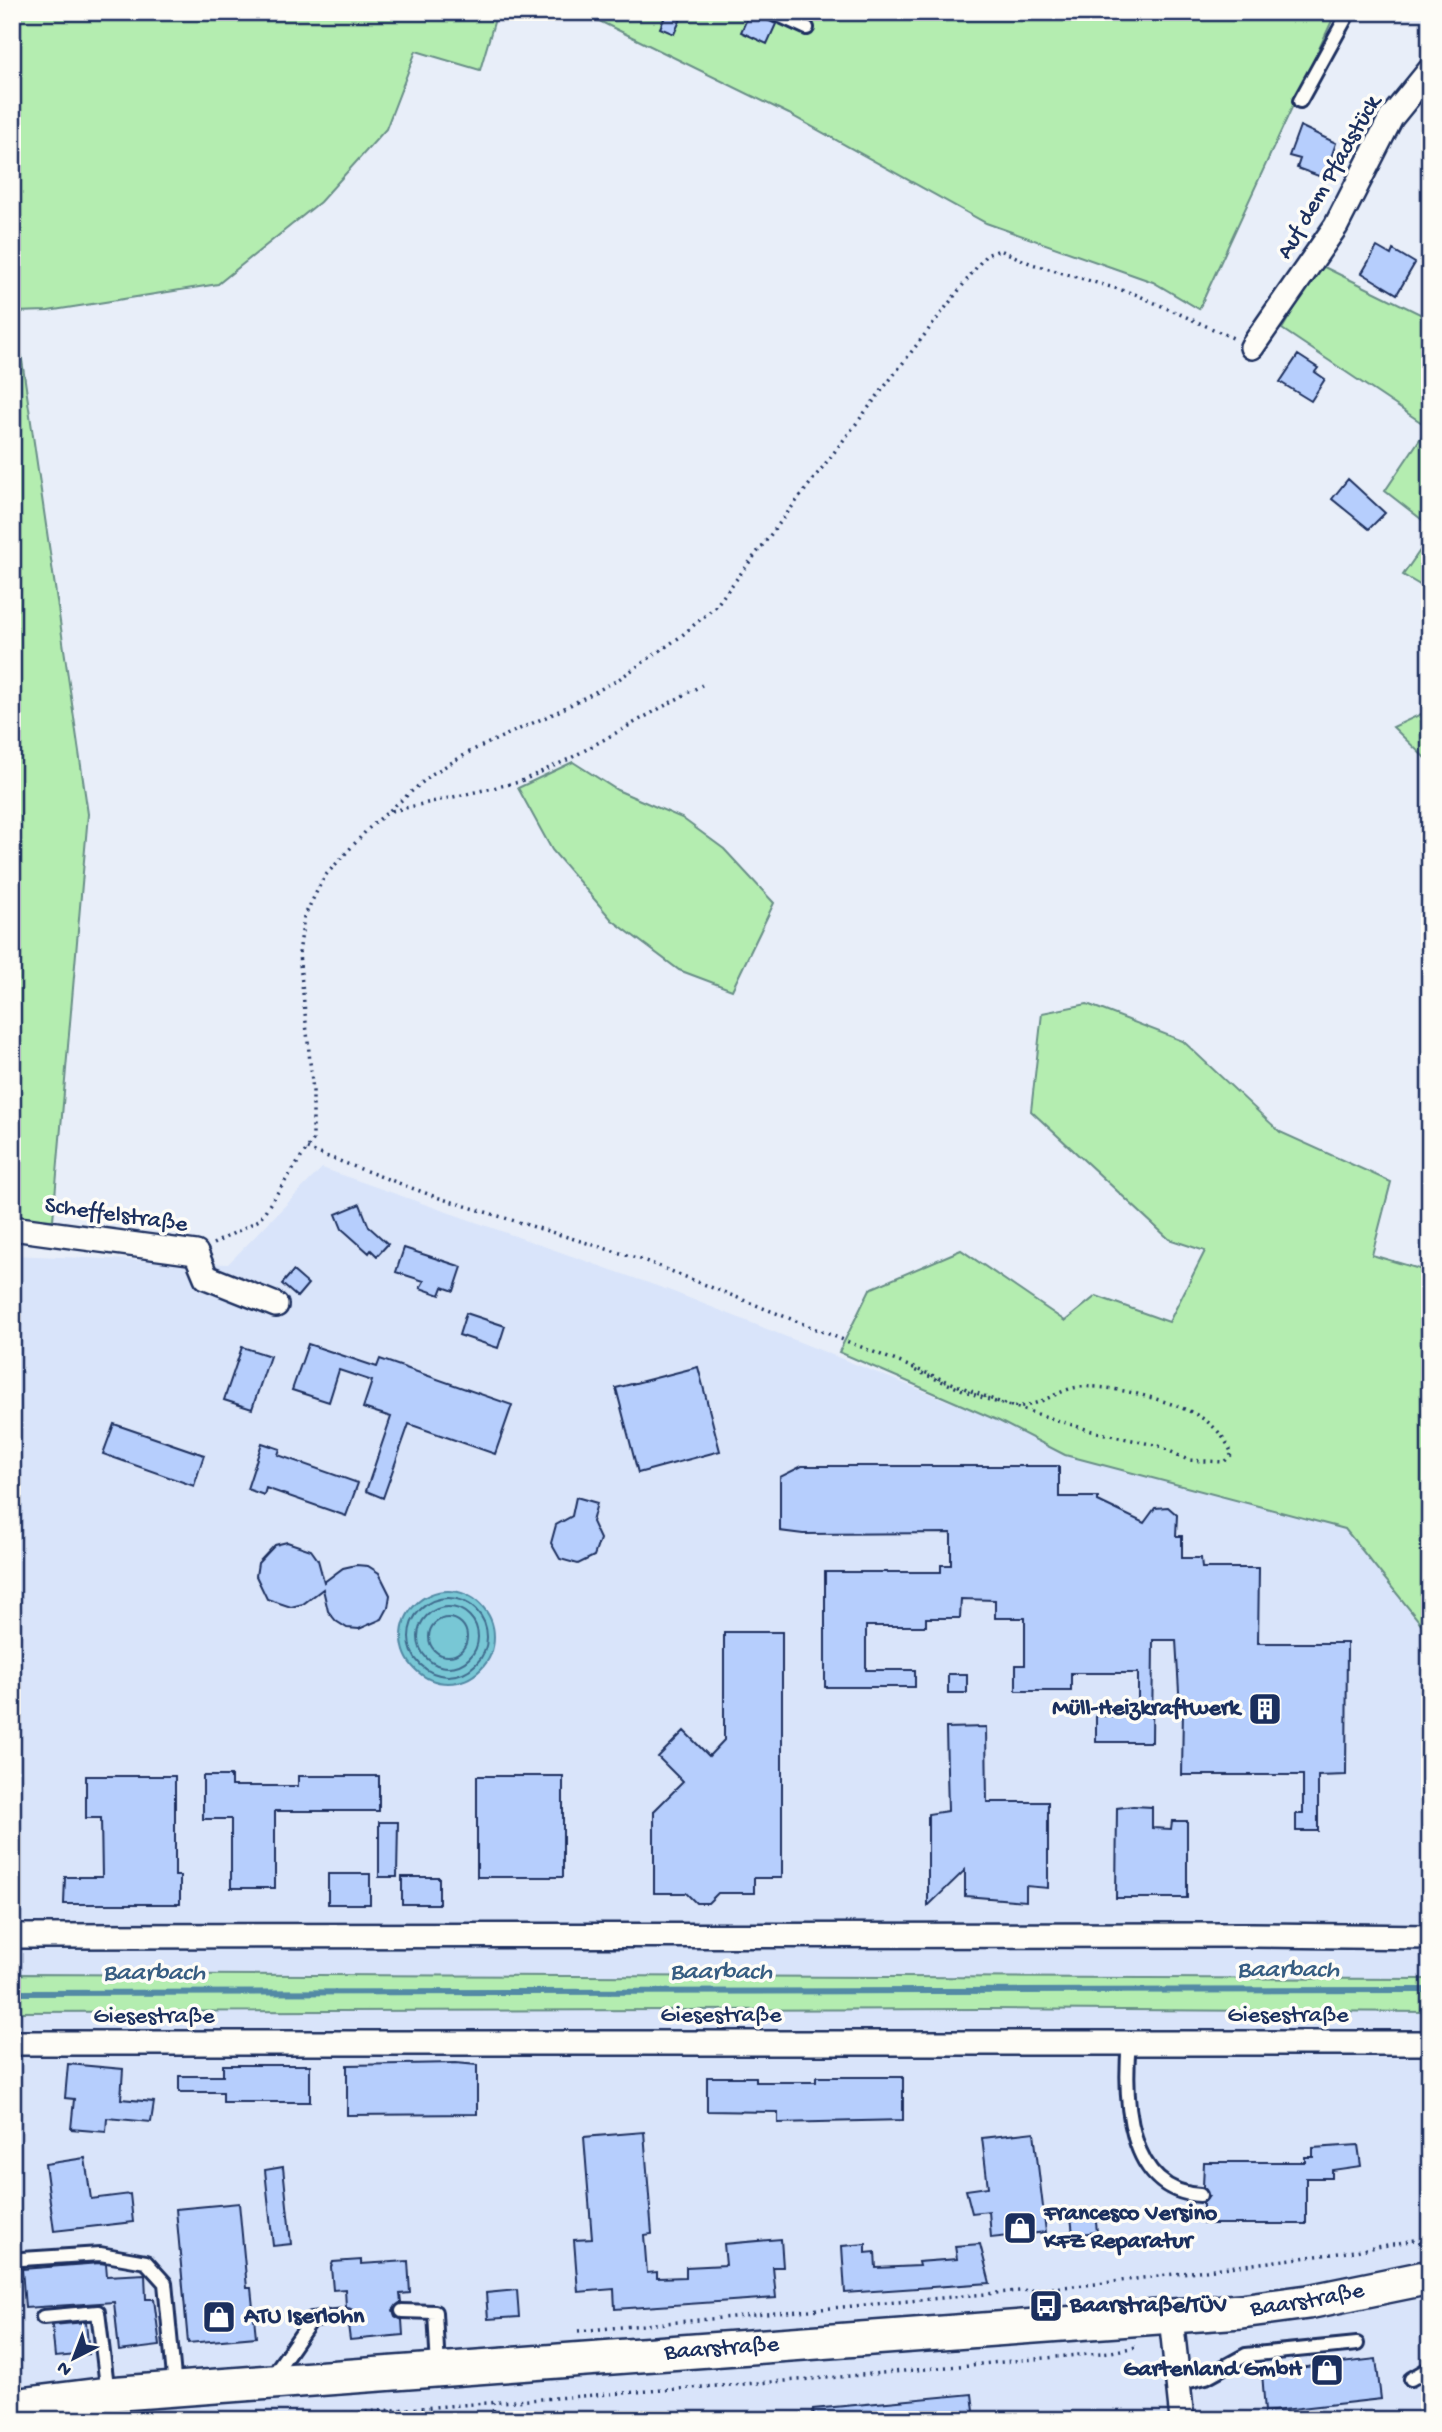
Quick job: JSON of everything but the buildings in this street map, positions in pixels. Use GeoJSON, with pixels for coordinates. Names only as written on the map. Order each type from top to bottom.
{"type":"FeatureCollection","features":[{"type":"Feature","properties":{"kind":"main road","name":"Baarstraße"},"geometry":{"type":"LineString","coordinates":[[12,2406],[108,2394],[185,2401],[268,2382],[438,2370],[1173,2330],[1430,2277]]}},
{"type":"Feature","properties":{"kind":"street","name":"Auf dem Pfadstück"},"geometry":{"type":"LineString","coordinates":[[1252,347],[1336,226],[1391,118],[1430,70]]}},
{"type":"Feature","properties":{"kind":"street","name":"Scheffelstraße"},"geometry":{"type":"LineString","coordinates":[[12,1228],[196,1253],[206,1277],[276,1305]]}},
{"type":"Feature","properties":{"kind":"street"},"geometry":{"type":"LineString","coordinates":[[12,1936],[1251,1934],[1430,1937]]}},
{"type":"Feature","properties":{"kind":"street","name":"Giesestraße"},"geometry":{"type":"LineString","coordinates":[[12,2043],[1430,2043]]}},
{"type":"Feature","properties":{"kind":"street"},"geometry":{"type":"LineString","coordinates":[[1173,2330],[1182,2420]]}},
{"type":"Feature","properties":{"kind":"lane"},"geometry":{"type":"LineString","coordinates":[[772,12],[807,28]]}},
{"type":"Feature","properties":{"kind":"lane"},"geometry":{"type":"LineString","coordinates":[[1300,101],[1349,12]]}},
{"type":"Feature","properties":{"kind":"lane"},"geometry":{"type":"LineString","coordinates":[[1129,2041],[1126,2081],[1128,2105],[1141,2154],[1157,2179],[1181,2194],[1200,2195]]}},
{"type":"Feature","properties":{"kind":"lane"},"geometry":{"type":"LineString","coordinates":[[22,2259],[100,2254],[146,2262],[165,2283],[185,2401]]}},
{"type":"Feature","properties":{"kind":"lane"},"geometry":{"type":"LineString","coordinates":[[402,2311],[435,2312],[438,2370]]}},
{"type":"Feature","properties":{"kind":"lane"},"geometry":{"type":"LineString","coordinates":[[43,2317],[98,2312],[108,2394]]}},
{"type":"Feature","properties":{"kind":"lane"},"geometry":{"type":"LineString","coordinates":[[268,2382],[312,2319],[347,2316]]}},
{"type":"Feature","properties":{"kind":"lane"},"geometry":{"type":"LineString","coordinates":[[1177,2384],[1206,2376],[1246,2355],[1357,2344]]}},
{"type":"Feature","properties":{"kind":"lane"},"geometry":{"type":"LineString","coordinates":[[1411,2379],[1430,2368]]}},
{"type":"Feature","properties":{"kind":"path"},"geometry":{"type":"LineString","coordinates":[[196,1253],[259,1220],[313,1140],[313,1091],[299,954],[304,917],[324,877],[359,838],[432,774],[616,681],[680,637],[715,607],[986,255],[1000,250],[1032,264],[1135,294],[1252,347]]}},
{"type":"Feature","properties":{"kind":"path"},"geometry":{"type":"LineString","coordinates":[[390,812],[519,782],[569,759],[702,685]]}},
{"type":"Feature","properties":{"kind":"path"},"geometry":{"type":"LineString","coordinates":[[307,1149],[436,1197],[643,1260],[1012,1406],[1092,1431],[1159,1446],[1188,1460],[1224,1462],[1232,1454],[1225,1438],[1202,1417],[1150,1396],[1102,1386],[1073,1388],[1030,1405],[1012,1406]]}},
{"type":"Feature","properties":{"kind":"path"},"geometry":{"type":"LineString","coordinates":[[567,2333],[1096,2284],[1341,2253],[1415,2240],[1430,2246]]}},
{"type":"Feature","properties":{"kind":"path"},"geometry":{"type":"LineString","coordinates":[[185,2401],[285,2417],[928,2370],[1173,2330]]}},
{"type":"Feature","properties":{"kind":"path"},"geometry":{"type":"LineString","coordinates":[[493,2402],[494,2420]]}},
{"type":"Feature","properties":{"kind":"shaded area"},"geometry":{"type":"Polygon","coordinates":[[[322,1168],[671,1291],[999,1421],[1065,1455],[1345,1529],[1430,1635],[1430,2420],[12,2420],[12,1255],[228,1264],[322,1168]]]}},
{"type":"Feature","properties":{"kind":"green space"},"geometry":{"type":"Polygon","coordinates":[[[12,12],[497,12],[480,70],[416,51],[386,129],[320,202],[218,284],[48,311],[15,312],[88,814],[53,1220],[12,1218],[12,12]]]}},
{"type":"Feature","properties":{"kind":"green space"},"geometry":{"type":"Polygon","coordinates":[[[581,12],[1336,12],[1199,309],[1153,282],[986,223],[789,114],[581,12]]]}},
{"type":"Feature","properties":{"kind":"green space"},"geometry":{"type":"Polygon","coordinates":[[[1320,265],[1424,316],[1430,306],[1430,526],[1385,491],[1428,427],[1282,329],[1320,265]]]}},
{"type":"Feature","properties":{"kind":"green space"},"geometry":{"type":"Polygon","coordinates":[[[1430,536],[1430,591],[1403,575],[1430,536]]]}},
{"type":"Feature","properties":{"kind":"green space"},"geometry":{"type":"Polygon","coordinates":[[[1421,714],[1430,718],[1430,763],[1393,727],[1421,714]]]}},
{"type":"Feature","properties":{"kind":"green space"},"geometry":{"type":"Polygon","coordinates":[[[573,762],[617,790],[682,818],[724,849],[774,903],[732,990],[679,970],[612,920],[552,850],[518,788],[573,762]]]}},
{"type":"Feature","properties":{"kind":"green space"},"geometry":{"type":"Polygon","coordinates":[[[1087,1004],[1183,1041],[1280,1132],[1391,1182],[1372,1255],[1430,1272],[1430,1635],[1345,1529],[1065,1455],[999,1421],[839,1352],[870,1289],[961,1250],[1065,1321],[1096,1296],[1169,1322],[1205,1251],[1169,1239],[1031,1111],[1042,1013],[1087,1004]]]}},
{"type":"Feature","properties":{"kind":"green space"},"geometry":{"type":"Polygon","coordinates":[[[12,1974],[1430,1979],[1430,2012],[986,2009],[12,2012],[12,1974]]]}},
{"type":"Feature","properties":{"kind":"water"},"geometry":{"type":"Polygon","coordinates":[[[448,1591],[465,1595],[480,1605],[490,1620],[494,1637],[490,1654],[480,1669],[465,1679],[448,1683],[431,1679],[416,1669],[406,1654],[402,1637],[406,1620],[416,1605],[431,1595],[448,1591]]]}},
{"type":"Feature","properties":{"kind":"waterway","name":"Baarbach"},"geometry":{"type":"LineString","coordinates":[[12,1993],[1430,1990]]}},
{"type":"Feature","properties":{"kind":"place","name":"Müll-Heizkraftwerk"},"geometry":{"type":"Point","coordinates":[1265,1709]}},
{"type":"Feature","properties":{"kind":"place","name":"Francesco Versino KFZ Reparatur"},"geometry":{"type":"Point","coordinates":[1020,2228]}},
{"type":"Feature","properties":{"kind":"place","name":"Baarstraße/TÜV"},"geometry":{"type":"Point","coordinates":[1046,2306]}},
{"type":"Feature","properties":{"kind":"place","name":"ATU Iserlohn"},"geometry":{"type":"Point","coordinates":[219,2317]}},
{"type":"Feature","properties":{"kind":"place","name":"Gartenland GmbH"},"geometry":{"type":"Point","coordinates":[1327,2370]}}]}
